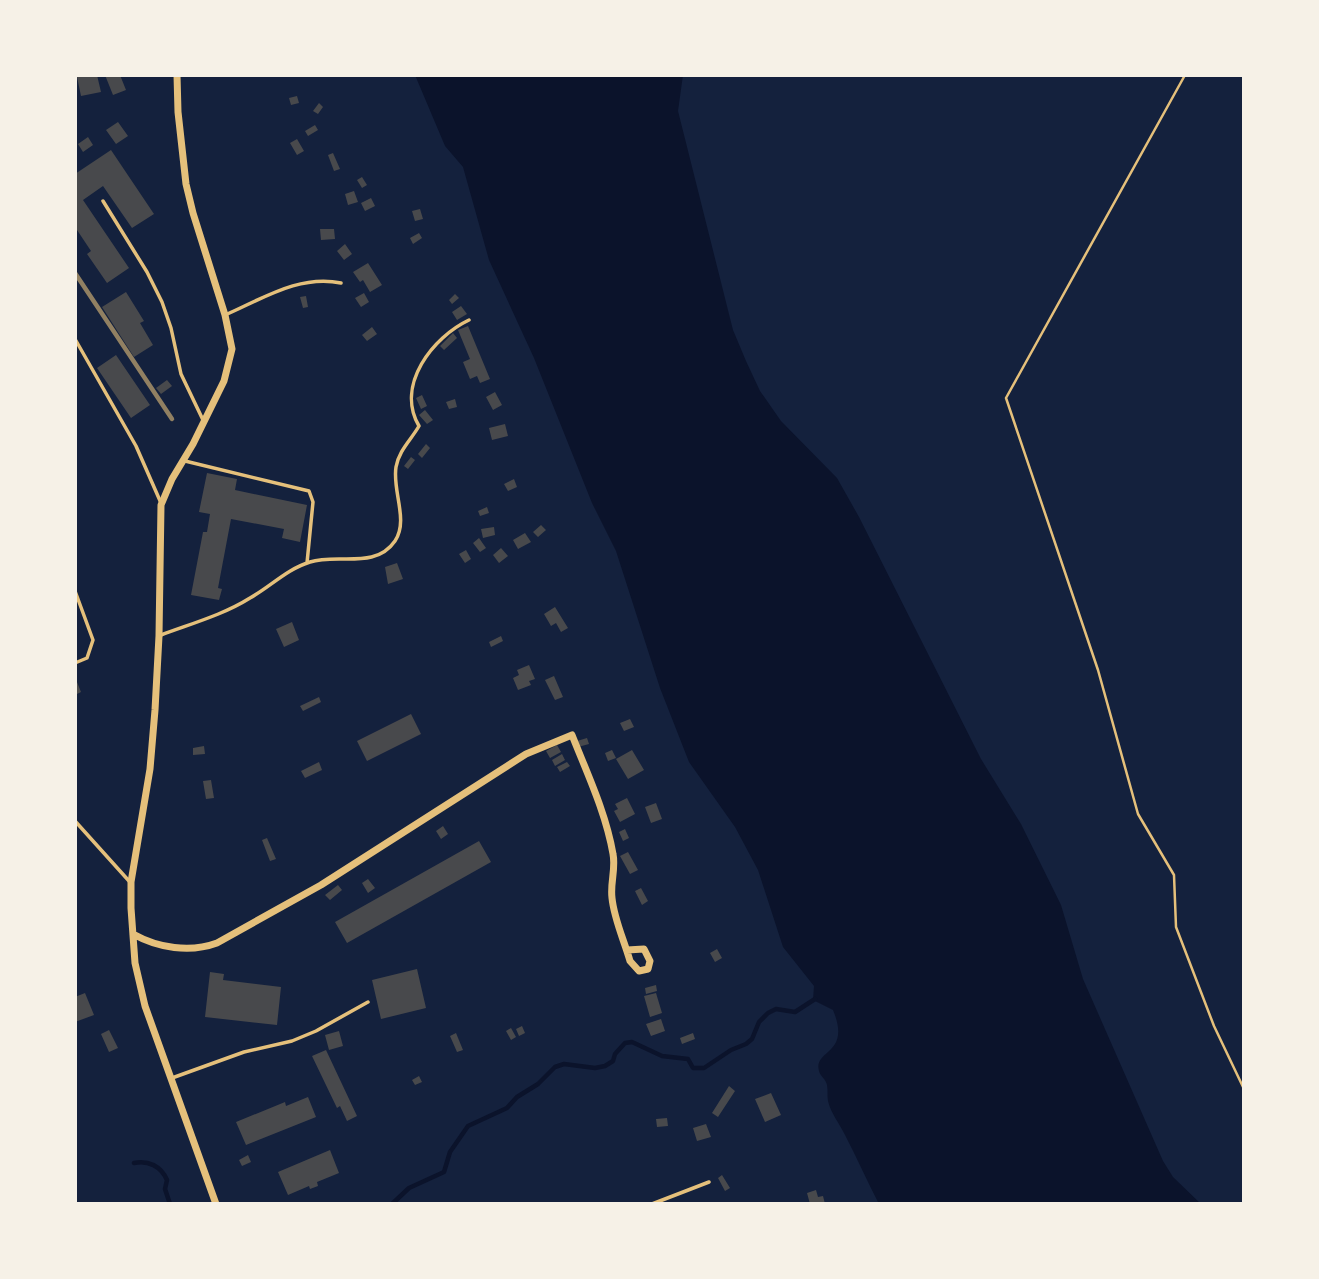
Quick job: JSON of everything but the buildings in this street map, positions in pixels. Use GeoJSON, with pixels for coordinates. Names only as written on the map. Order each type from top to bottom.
{"type":"FeatureCollection","features":[{"type":"Feature","properties":{"kind":"street"},"geometry":{"type":"LineString","coordinates":[[177,75],[186,184],[192,213],[225,315],[232,349],[224,382],[161,505],[159,636],[150,769],[131,882],[135,963],[145,1006],[216,1204]]}},
{"type":"Feature","properties":{"kind":"street"},"geometry":{"type":"LineString","coordinates":[[133,934],[155,944],[182,949],[205,948],[217,943],[321,885],[526,754],[572,735],[609,836],[614,860],[612,903],[626,950]]}},
{"type":"Feature","properties":{"kind":"lane"},"geometry":{"type":"LineString","coordinates":[[103,201],[147,272],[162,302],[181,374],[204,422]]}},
{"type":"Feature","properties":{"kind":"lane"},"geometry":{"type":"LineString","coordinates":[[225,315],[291,285],[326,280],[341,283]]}},
{"type":"Feature","properties":{"kind":"lane"},"geometry":{"type":"LineString","coordinates":[[159,636],[249,599],[307,563],[365,559],[385,551],[393,543],[401,522],[396,465],[402,450],[419,426],[412,406],[414,380],[423,361],[446,333],[469,320]]}},
{"type":"Feature","properties":{"kind":"lane"},"geometry":{"type":"LineString","coordinates":[[75,339],[136,446],[161,505]]}},
{"type":"Feature","properties":{"kind":"lane"},"geometry":{"type":"LineString","coordinates":[[184,460],[309,491],[313,502],[307,563]]}},
{"type":"Feature","properties":{"kind":"lane"},"geometry":{"type":"LineString","coordinates":[[75,591],[93,640],[87,658],[75,663]]}},
{"type":"Feature","properties":{"kind":"lane"},"geometry":{"type":"LineString","coordinates":[[75,821],[131,882]]}},
{"type":"Feature","properties":{"kind":"lane"},"geometry":{"type":"LineString","coordinates":[[170,1079],[244,1052],[292,1041],[368,1002]]}},
{"type":"Feature","properties":{"kind":"lane"},"geometry":{"type":"LineString","coordinates":[[652,1204],[709,1182]]}},
{"type":"Feature","properties":{"kind":"path"},"geometry":{"type":"LineString","coordinates":[[1185,75],[1006,398],[1097,670],[1138,814],[1174,874],[1176,927],[1214,1026],[1244,1089]]}},
{"type":"Feature","properties":{"kind":"water"},"geometry":{"type":"Polygon","coordinates":[[[415,75],[683,75],[678,111],[733,330],[746,361],[760,391],[781,421],[837,478],[859,517],[981,759],[1021,824],[1061,905],[1083,979],[1163,1161],[1173,1177],[1201,1204],[879,1204],[831,1110],[826,1083],[819,1071],[821,1059],[831,1049],[838,1035],[833,1010],[813,1000],[814,986],[783,947],[758,870],[735,827],[689,762],[660,688],[616,551],[592,503],[534,358],[489,260],[463,167],[445,146],[415,75]]]}},
{"type":"Feature","properties":{"kind":"waterway"},"geometry":{"type":"LineString","coordinates":[[392,1204],[409,1188],[444,1172],[450,1152],[468,1126],[507,1108],[555,1067],[564,1064],[595,1068],[605,1066],[613,1061],[615,1054],[625,1043],[632,1042],[662,1056],[688,1059],[693,1068],[704,1068],[752,1039],[759,1022],[768,1013],[776,1009],[795,1012],[815,999]]}},
{"type":"Feature","properties":{"kind":"waterway"},"geometry":{"type":"LineString","coordinates":[[134,1163],[149,1163],[161,1171],[167,1180],[165,1189],[170,1204]]}},
{"type":"Feature","properties":{"kind":"railway"},"geometry":{"type":"LineString","coordinates":[[75,273],[172,419]]}}]}
